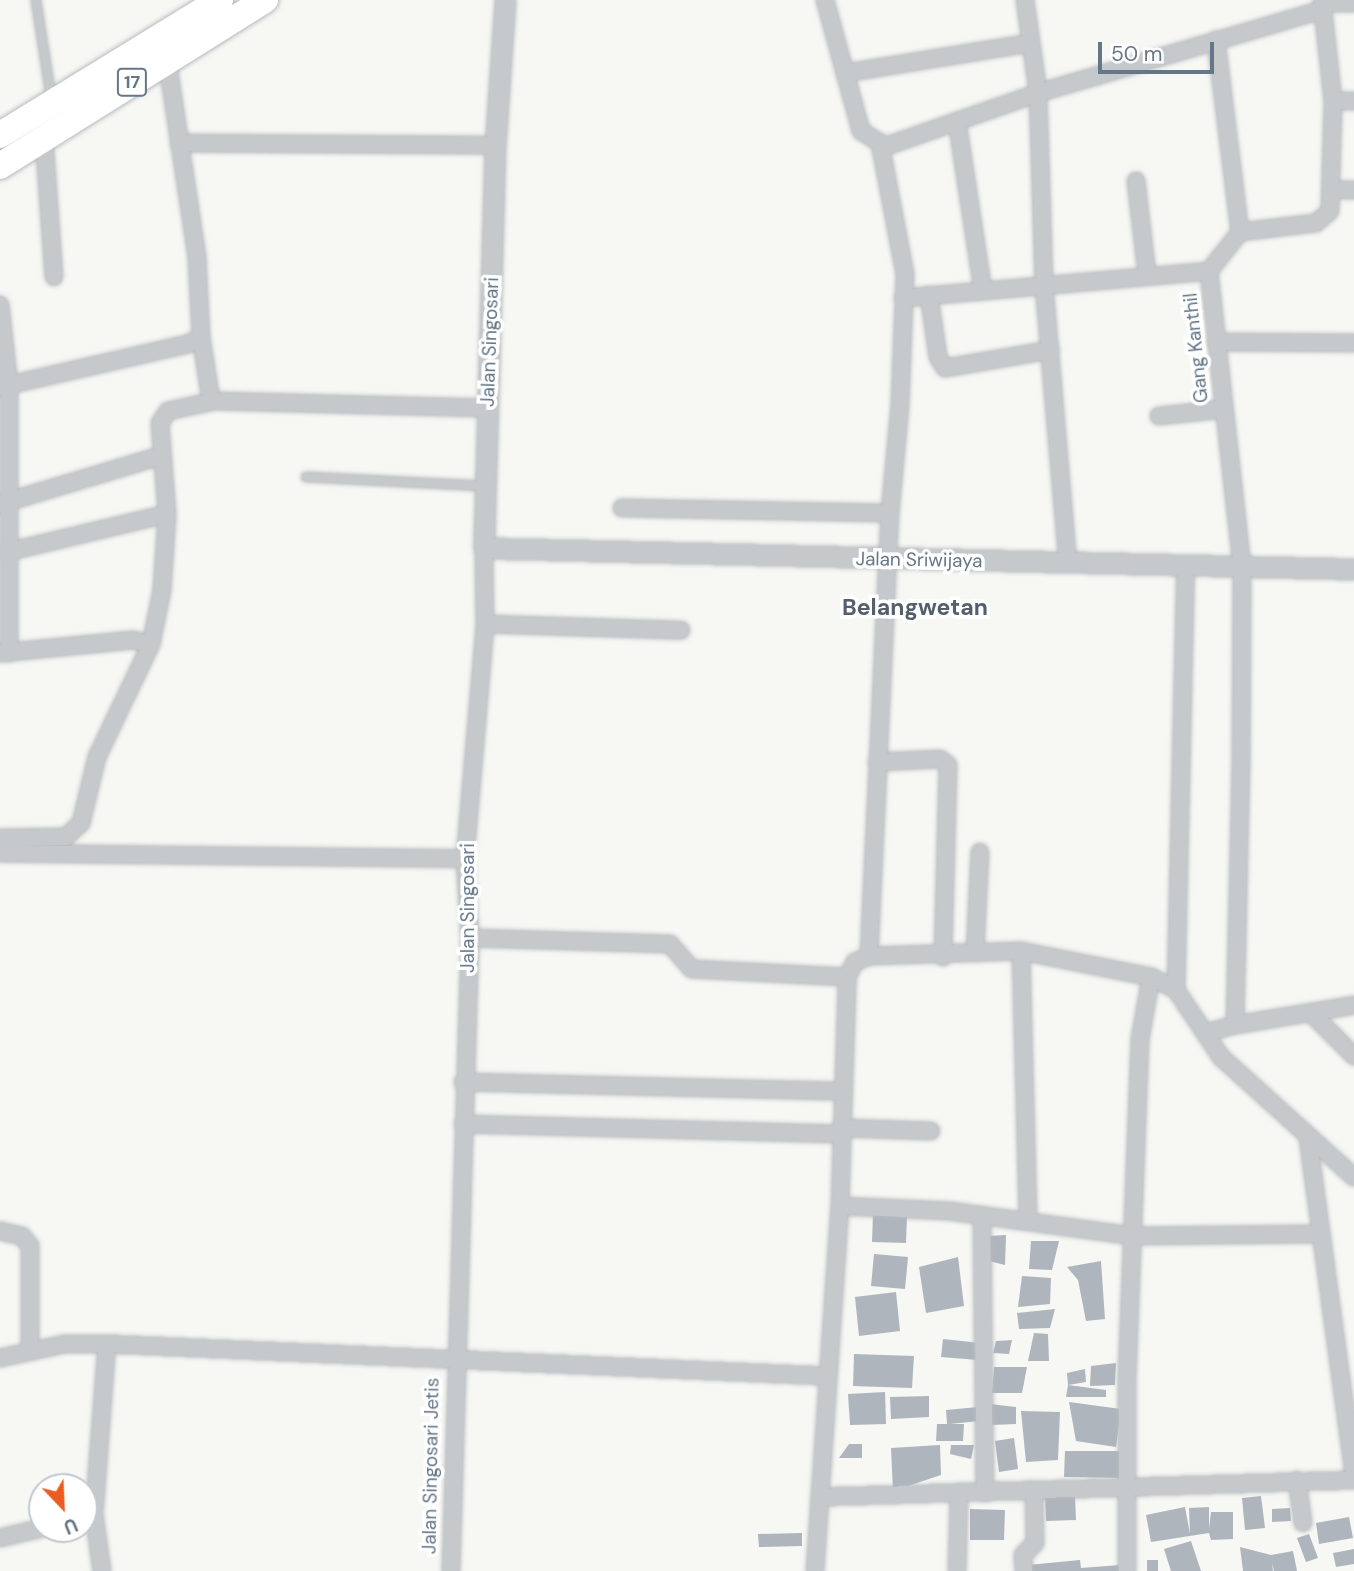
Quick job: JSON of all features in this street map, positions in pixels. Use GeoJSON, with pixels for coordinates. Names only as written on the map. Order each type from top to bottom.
{"type":"FeatureCollection","features":[{"type":"Feature","properties":{"kind":"highway","name":"17"},"geometry":{"type":"LineString","coordinates":[[0,135],[220,0]]}},
{"type":"Feature","properties":{"kind":"highway","name":"17"},"geometry":{"type":"LineString","coordinates":[[0,166],[265,0]]}},
{"type":"Feature","properties":{"kind":"street","name":"Jalan Singosari"},"geometry":{"type":"LineString","coordinates":[[454,1361],[470,939],[465,859],[485,624],[485,486],[495,145],[505,0]]}},
{"type":"Feature","properties":{"kind":"street"},"geometry":{"type":"LineString","coordinates":[[825,0],[861,131],[883,145],[905,274],[890,513],[890,561],[877,762],[869,956]]}},
{"type":"Feature","properties":{"kind":"street"},"geometry":{"type":"LineString","coordinates":[[1025,0],[1038,93],[1044,285],[1068,563]]}},
{"type":"Feature","properties":{"kind":"street"},"geometry":{"type":"LineString","coordinates":[[883,145],[1038,93],[1216,40],[1322,4],[1354,3]]}},
{"type":"Feature","properties":{"kind":"street"},"geometry":{"type":"LineString","coordinates":[[1216,40],[1240,232],[1316,223],[1329,211],[1334,190],[1333,101],[1322,4]]}},
{"type":"Feature","properties":{"kind":"street"},"geometry":{"type":"LineString","coordinates":[[845,73],[1030,43]]}},
{"type":"Feature","properties":{"kind":"street"},"geometry":{"type":"LineString","coordinates":[[167,59],[197,257],[201,337],[211,401]]}},
{"type":"Feature","properties":{"kind":"street"},"geometry":{"type":"LineString","coordinates":[[1333,101],[1354,101]]}},
{"type":"Feature","properties":{"kind":"street"},"geometry":{"type":"LineString","coordinates":[[957,121],[983,290]]}},
{"type":"Feature","properties":{"kind":"street"},"geometry":{"type":"LineString","coordinates":[[44,138],[54,277]]}},
{"type":"Feature","properties":{"kind":"street"},"geometry":{"type":"LineString","coordinates":[[179,143],[495,145]]}},
{"type":"Feature","properties":{"kind":"street"},"geometry":{"type":"LineString","coordinates":[[1136,181],[1147,274]]}},
{"type":"Feature","properties":{"kind":"street"},"geometry":{"type":"LineString","coordinates":[[1334,190],[1354,190]]}},
{"type":"Feature","properties":{"kind":"street","name":"Gang Kanthil"},"geometry":{"type":"LineString","coordinates":[[1235,1026],[1242,566],[1209,271],[1240,232]]}},
{"type":"Feature","properties":{"kind":"street"},"geometry":{"type":"LineString","coordinates":[[903,298],[1147,274],[1209,271]]}},
{"type":"Feature","properties":{"kind":"street"},"geometry":{"type":"LineString","coordinates":[[929,295],[937,357],[945,368],[1050,350]]}},
{"type":"Feature","properties":{"kind":"street"},"geometry":{"type":"LineString","coordinates":[[0,305],[4,386],[3,503],[7,552],[5,653],[133,639],[151,644]]}},
{"type":"Feature","properties":{"kind":"street"},"geometry":{"type":"LineString","coordinates":[[4,386],[188,344],[201,337]]}},
{"type":"Feature","properties":{"kind":"street"},"geometry":{"type":"LineString","coordinates":[[1216,342],[1354,343]]}},
{"type":"Feature","properties":{"kind":"street"},"geometry":{"type":"LineString","coordinates":[[0,838],[66,837],[81,823],[97,757],[151,644],[162,590],[167,514],[160,456],[163,414],[211,401],[487,408]]}},
{"type":"Feature","properties":{"kind":"street"},"geometry":{"type":"LineString","coordinates":[[1159,416],[1224,409]]}},
{"type":"Feature","properties":{"kind":"street"},"geometry":{"type":"LineString","coordinates":[[3,503],[160,456]]}},
{"type":"Feature","properties":{"kind":"street"},"geometry":{"type":"LineString","coordinates":[[622,508],[890,513]]}},
{"type":"Feature","properties":{"kind":"street"},"geometry":{"type":"LineString","coordinates":[[7,552],[167,514]]}},
{"type":"Feature","properties":{"kind":"street","name":"Jalan Sriwijaya"},"geometry":{"type":"LineString","coordinates":[[484,548],[890,561],[1354,569]]}},
{"type":"Feature","properties":{"kind":"street"},"geometry":{"type":"LineString","coordinates":[[1176,990],[1186,565]]}},
{"type":"Feature","properties":{"kind":"street"},"geometry":{"type":"LineString","coordinates":[[485,624],[681,629]]}},
{"type":"Feature","properties":{"kind":"street"},"geometry":{"type":"LineString","coordinates":[[877,762],[940,759],[948,765],[943,957]]}},
{"type":"Feature","properties":{"kind":"street"},"geometry":{"type":"LineString","coordinates":[[975,953],[980,852]]}},
{"type":"Feature","properties":{"kind":"street"},"geometry":{"type":"LineString","coordinates":[[0,853],[465,859]]}},
{"type":"Feature","properties":{"kind":"street"},"geometry":{"type":"LineString","coordinates":[[470,939],[670,944],[692,969],[847,977]]}},
{"type":"Feature","properties":{"kind":"street"},"geometry":{"type":"LineString","coordinates":[[1021,951],[1028,1221]]}},
{"type":"Feature","properties":{"kind":"street"},"geometry":{"type":"LineString","coordinates":[[815,1571],[825,1376],[839,1206],[847,977],[855,962],[869,956],[943,957],[1021,951],[1151,977],[1176,990],[1221,1057],[1308,1138],[1352,1172]]}},
{"type":"Feature","properties":{"kind":"street"},"geometry":{"type":"LineString","coordinates":[[1127,1571],[1125,1490],[1140,1040],[1151,977]]}},
{"type":"Feature","properties":{"kind":"street"},"geometry":{"type":"LineString","coordinates":[[1205,1033],[1354,1005]]}},
{"type":"Feature","properties":{"kind":"street"},"geometry":{"type":"LineString","coordinates":[[1311,1013],[1354,1056]]}},
{"type":"Feature","properties":{"kind":"street"},"geometry":{"type":"LineString","coordinates":[[463,1082],[842,1091]]}},
{"type":"Feature","properties":{"kind":"street"},"geometry":{"type":"LineString","coordinates":[[463,1124],[931,1131]]}},
{"type":"Feature","properties":{"kind":"street"},"geometry":{"type":"LineString","coordinates":[[820,1497],[1125,1490],[1354,1477],[1317,1234],[1308,1138]]}},
{"type":"Feature","properties":{"kind":"street"},"geometry":{"type":"LineString","coordinates":[[839,1206],[982,1215],[1134,1236],[1317,1234]]}},
{"type":"Feature","properties":{"kind":"street"},"geometry":{"type":"LineString","coordinates":[[982,1215],[985,1493]]}},
{"type":"Feature","properties":{"kind":"street"},"geometry":{"type":"LineString","coordinates":[[0,1231],[22,1236],[30,1246],[30,1350]]}},
{"type":"Feature","properties":{"kind":"street"},"geometry":{"type":"LineString","coordinates":[[94,1473],[107,1344]]}},
{"type":"Feature","properties":{"kind":"street"},"geometry":{"type":"LineString","coordinates":[[0,1359],[30,1350],[107,1344],[825,1376]]}},
{"type":"Feature","properties":{"kind":"street","name":"Jalan Singosari Jetis"},"geometry":{"type":"LineString","coordinates":[[451,1571],[454,1361]]}},
{"type":"Feature","properties":{"kind":"street"},"geometry":{"type":"LineString","coordinates":[[1297,1480],[1303,1523]]}},
{"type":"Feature","properties":{"kind":"street"},"geometry":{"type":"LineString","coordinates":[[957,1571],[959,1492]]}},
{"type":"Feature","properties":{"kind":"street"},"geometry":{"type":"LineString","coordinates":[[1024,1571],[1023,1555],[1035,1543],[1034,1492]]}},
{"type":"Feature","properties":{"kind":"street"},"geometry":{"type":"LineString","coordinates":[[0,1538],[28,1531]]}},
{"type":"Feature","properties":{"kind":"street"},"geometry":{"type":"LineString","coordinates":[[95,1543],[102,1571]]}},
{"type":"Feature","properties":{"kind":"lane"},"geometry":{"type":"LineString","coordinates":[[36,0],[52,103]]}},
{"type":"Feature","properties":{"kind":"lane"},"geometry":{"type":"LineString","coordinates":[[306,477],[485,486]]}},
{"type":"Feature","properties":{"kind":"building"},"geometry":{"type":"Polygon","coordinates":[[[873,1215],[907,1216],[906,1243],[872,1242],[873,1215]]]}},
{"type":"Feature","properties":{"kind":"building"},"geometry":{"type":"Polygon","coordinates":[[[1006,1235],[1005,1265],[989,1261],[988,1236],[1006,1235]]]}},
{"type":"Feature","properties":{"kind":"building"},"geometry":{"type":"Polygon","coordinates":[[[1031,1241],[1059,1241],[1052,1270],[1029,1269],[1031,1241]]]}},
{"type":"Feature","properties":{"kind":"building"},"geometry":{"type":"Polygon","coordinates":[[[874,1254],[908,1257],[905,1289],[871,1286],[874,1254]]]}},
{"type":"Feature","properties":{"kind":"building"},"geometry":{"type":"Polygon","coordinates":[[[958,1257],[964,1306],[926,1313],[919,1267],[958,1257]]]}},
{"type":"Feature","properties":{"kind":"building"},"geometry":{"type":"Polygon","coordinates":[[[1101,1261],[1105,1319],[1086,1321],[1078,1280],[1067,1267],[1101,1261]]]}},
{"type":"Feature","properties":{"kind":"building"},"geometry":{"type":"Polygon","coordinates":[[[1022,1276],[1051,1278],[1050,1304],[1018,1307],[1022,1276]]]}},
{"type":"Feature","properties":{"kind":"building"},"geometry":{"type":"Polygon","coordinates":[[[896,1292],[900,1331],[859,1336],[855,1297],[896,1292]]]}},
{"type":"Feature","properties":{"kind":"building"},"geometry":{"type":"Polygon","coordinates":[[[1055,1309],[1050,1328],[1019,1329],[1017,1313],[1055,1309]]]}},
{"type":"Feature","properties":{"kind":"building"},"geometry":{"type":"Polygon","coordinates":[[[1034,1333],[1048,1334],[1049,1361],[1028,1361],[1034,1333]]]}},
{"type":"Feature","properties":{"kind":"building"},"geometry":{"type":"Polygon","coordinates":[[[943,1339],[980,1343],[978,1360],[941,1357],[943,1339]]]}},
{"type":"Feature","properties":{"kind":"building"},"geometry":{"type":"Polygon","coordinates":[[[1012,1340],[1009,1354],[993,1353],[996,1341],[1012,1340]]]}},
{"type":"Feature","properties":{"kind":"building"},"geometry":{"type":"Polygon","coordinates":[[[854,1354],[914,1356],[912,1388],[853,1386],[854,1354]]]}},
{"type":"Feature","properties":{"kind":"building"},"geometry":{"type":"Polygon","coordinates":[[[1116,1363],[1115,1385],[1090,1386],[1091,1366],[1116,1363]]]}},
{"type":"Feature","properties":{"kind":"building"},"geometry":{"type":"Polygon","coordinates":[[[994,1367],[1027,1367],[1022,1393],[992,1393],[994,1367]]]}},
{"type":"Feature","properties":{"kind":"building"},"geometry":{"type":"Polygon","coordinates":[[[1085,1369],[1086,1382],[1068,1385],[1067,1373],[1085,1369]]]}},
{"type":"Feature","properties":{"kind":"building"},"geometry":{"type":"Polygon","coordinates":[[[1068,1385],[1106,1390],[1106,1397],[1066,1397],[1068,1385]]]}},
{"type":"Feature","properties":{"kind":"building"},"geometry":{"type":"Polygon","coordinates":[[[885,1392],[886,1424],[850,1425],[848,1394],[885,1392]]]}},
{"type":"Feature","properties":{"kind":"building"},"geometry":{"type":"Polygon","coordinates":[[[929,1396],[929,1417],[891,1419],[890,1397],[929,1396]]]}},
{"type":"Feature","properties":{"kind":"building"},"geometry":{"type":"Polygon","coordinates":[[[1069,1402],[1121,1409],[1116,1447],[1076,1441],[1069,1402]]]}},
{"type":"Feature","properties":{"kind":"building"},"geometry":{"type":"Polygon","coordinates":[[[990,1404],[1016,1407],[1016,1424],[992,1425],[990,1404]]]}},
{"type":"Feature","properties":{"kind":"building"},"geometry":{"type":"Polygon","coordinates":[[[978,1407],[979,1421],[950,1424],[964,1424],[963,1441],[936,1441],[937,1424],[947,1424],[946,1410],[978,1407]]]}},
{"type":"Feature","properties":{"kind":"building"},"geometry":{"type":"Polygon","coordinates":[[[1021,1411],[1060,1412],[1058,1460],[1026,1462],[1021,1411]]]}},
{"type":"Feature","properties":{"kind":"building"},"geometry":{"type":"Polygon","coordinates":[[[1014,1438],[1018,1469],[999,1472],[995,1441],[1014,1438]]]}},
{"type":"Feature","properties":{"kind":"building"},"geometry":{"type":"Polygon","coordinates":[[[849,1444],[862,1444],[862,1458],[839,1458],[849,1444]]]}},
{"type":"Feature","properties":{"kind":"building"},"geometry":{"type":"Polygon","coordinates":[[[940,1445],[941,1475],[893,1491],[891,1448],[940,1445]]]}},
{"type":"Feature","properties":{"kind":"building"},"geometry":{"type":"Polygon","coordinates":[[[951,1445],[974,1445],[971,1459],[950,1454],[951,1445]]]}},
{"type":"Feature","properties":{"kind":"building"},"geometry":{"type":"Polygon","coordinates":[[[1065,1451],[1123,1451],[1123,1478],[1064,1477],[1065,1451]]]}},
{"type":"Feature","properties":{"kind":"building"},"geometry":{"type":"Polygon","coordinates":[[[1075,1496],[1076,1520],[1046,1521],[1045,1497],[1075,1496]]]}},
{"type":"Feature","properties":{"kind":"building"},"geometry":{"type":"Polygon","coordinates":[[[1261,1496],[1265,1528],[1245,1530],[1242,1498],[1261,1496]]]}},
{"type":"Feature","properties":{"kind":"building"},"geometry":{"type":"Polygon","coordinates":[[[1185,1507],[1190,1534],[1189,1508],[1209,1507],[1209,1529],[1211,1512],[1233,1512],[1233,1539],[1211,1540],[1209,1533],[1151,1542],[1146,1515],[1185,1507]]]}},
{"type":"Feature","properties":{"kind":"building"},"geometry":{"type":"Polygon","coordinates":[[[1290,1508],[1291,1521],[1272,1522],[1272,1509],[1290,1508]]]}},
{"type":"Feature","properties":{"kind":"building"},"geometry":{"type":"Polygon","coordinates":[[[970,1509],[1005,1510],[1004,1540],[970,1540],[970,1509]]]}},
{"type":"Feature","properties":{"kind":"building"},"geometry":{"type":"Polygon","coordinates":[[[1349,1517],[1353,1538],[1319,1544],[1316,1523],[1349,1517]]]}},
{"type":"Feature","properties":{"kind":"building"},"geometry":{"type":"Polygon","coordinates":[[[802,1533],[802,1546],[759,1547],[758,1534],[802,1533]]]}},
{"type":"Feature","properties":{"kind":"building"},"geometry":{"type":"Polygon","coordinates":[[[1309,1534],[1318,1558],[1306,1562],[1297,1538],[1309,1534]]]}},
{"type":"Feature","properties":{"kind":"building"},"geometry":{"type":"Polygon","coordinates":[[[1191,1541],[1201,1571],[1171,1571],[1164,1549],[1191,1541]]]}},
{"type":"Feature","properties":{"kind":"building"},"geometry":{"type":"Polygon","coordinates":[[[1240,1547],[1271,1555],[1293,1551],[1297,1571],[1274,1571],[1272,1563],[1273,1571],[1243,1571],[1240,1547]]]}},
{"type":"Feature","properties":{"kind":"building"},"geometry":{"type":"Polygon","coordinates":[[[1354,1549],[1354,1564],[1336,1567],[1333,1553],[1354,1549]]]}},
{"type":"Feature","properties":{"kind":"building"},"geometry":{"type":"Polygon","coordinates":[[[1080,1560],[1081,1568],[1120,1565],[1120,1571],[1028,1571],[1028,1565],[1080,1560]]]}},
{"type":"Feature","properties":{"kind":"building"},"geometry":{"type":"Polygon","coordinates":[[[1147,1560],[1158,1560],[1158,1571],[1147,1571],[1147,1560]]]}},
{"type":"Feature","properties":{"kind":"district","name":"Belangwetan"},"geometry":{"type":"Point","coordinates":[915,607]}}]}
